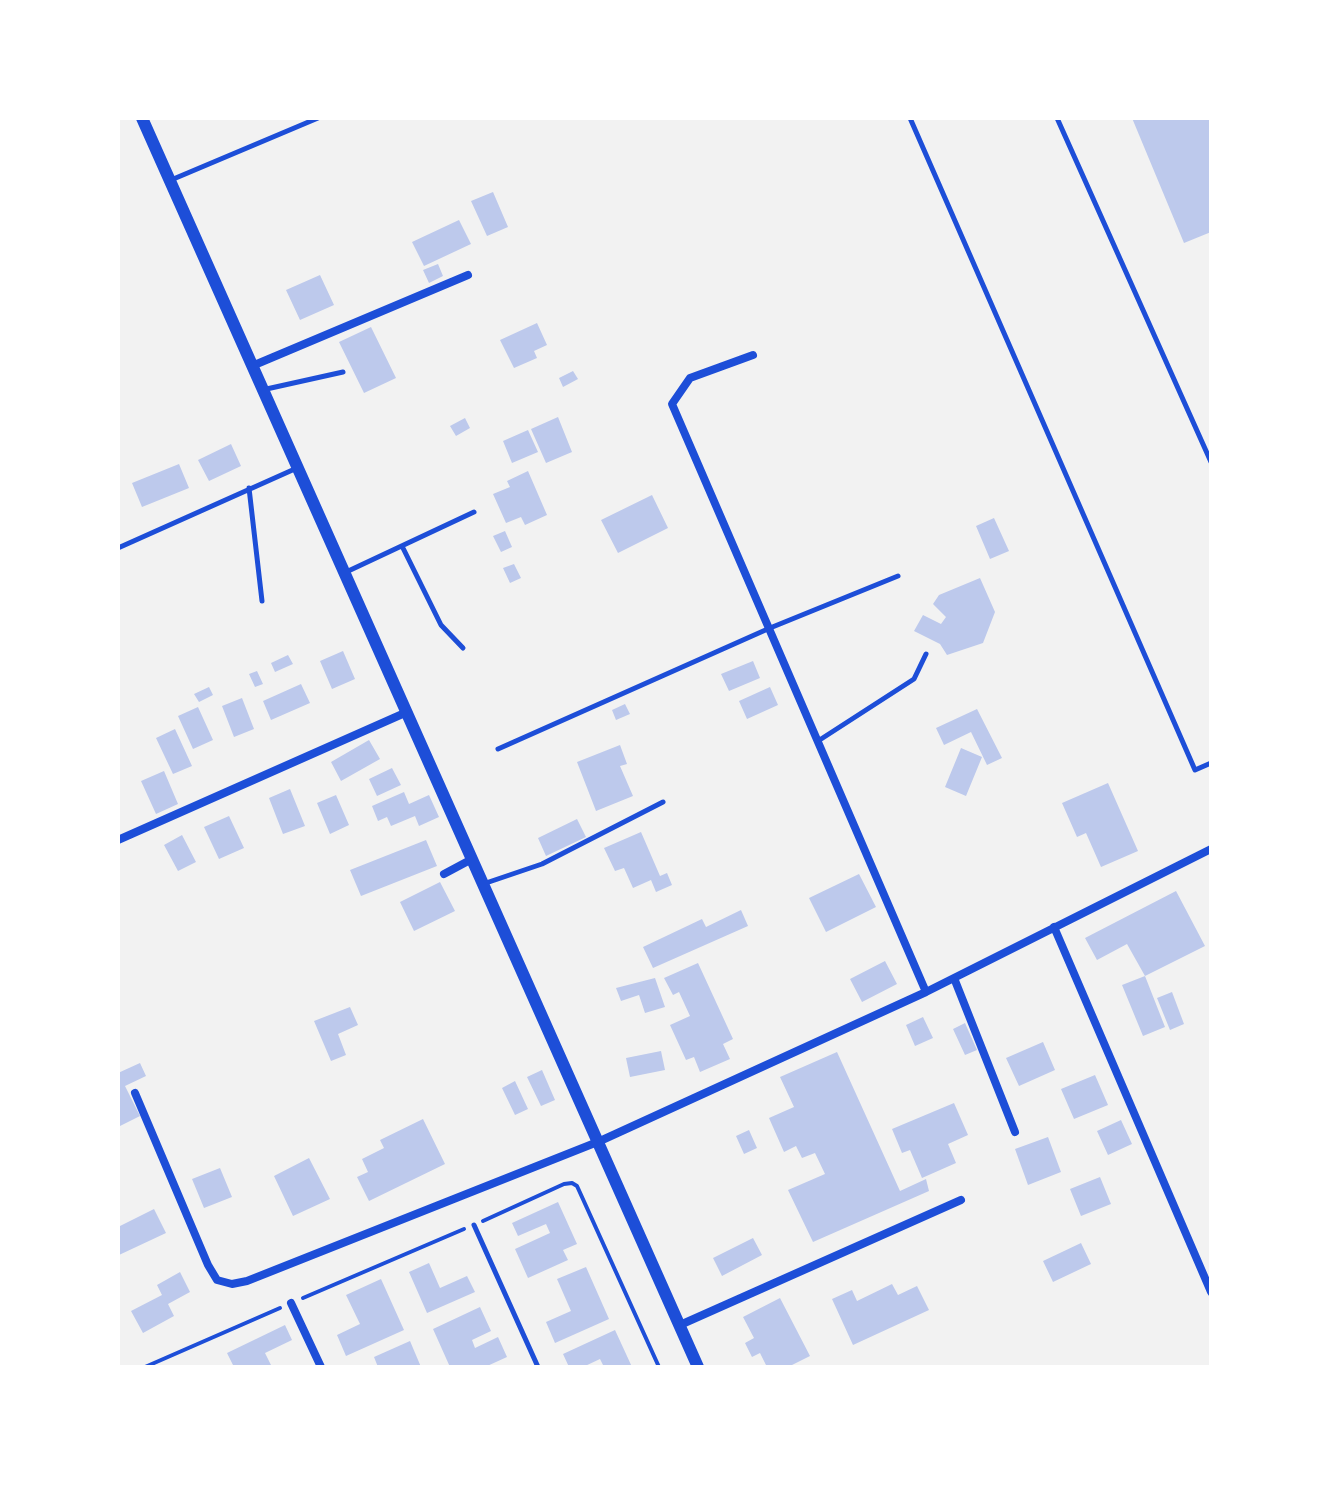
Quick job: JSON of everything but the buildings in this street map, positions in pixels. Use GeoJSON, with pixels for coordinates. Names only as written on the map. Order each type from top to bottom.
{"type":"FeatureCollection","features":[{"type":"Feature","properties":{"kind":"street"},"geometry":{"type":"LineString","coordinates":[[142,118],[698,1367]]}},
{"type":"Feature","properties":{"kind":"street"},"geometry":{"type":"LineString","coordinates":[[252,366],[468,275]]}},
{"type":"Feature","properties":{"kind":"street"},"geometry":{"type":"LineString","coordinates":[[753,355],[690,378],[672,404],[926,992]]}},
{"type":"Feature","properties":{"kind":"street"},"geometry":{"type":"LineString","coordinates":[[118,840],[407,712]]}},
{"type":"Feature","properties":{"kind":"street"},"geometry":{"type":"LineString","coordinates":[[135,1093],[208,1265],[217,1280],[232,1284],[600,1141],[926,992],[1211,849]]}},
{"type":"Feature","properties":{"kind":"street"},"geometry":{"type":"LineString","coordinates":[[444,874],[472,859]]}},
{"type":"Feature","properties":{"kind":"street"},"geometry":{"type":"LineString","coordinates":[[1054,927],[1211,1292]]}},
{"type":"Feature","properties":{"kind":"street"},"geometry":{"type":"LineString","coordinates":[[954,978],[1015,1132]]}},
{"type":"Feature","properties":{"kind":"street"},"geometry":{"type":"LineString","coordinates":[[680,1325],[961,1200]]}},
{"type":"Feature","properties":{"kind":"street"},"geometry":{"type":"LineString","coordinates":[[291,1303],[321,1367]]}},
{"type":"Feature","properties":{"kind":"lane"},"geometry":{"type":"LineString","coordinates":[[170,181],[318,118]]}},
{"type":"Feature","properties":{"kind":"lane"},"geometry":{"type":"LineString","coordinates":[[910,118],[1195,770],[1211,763]]}},
{"type":"Feature","properties":{"kind":"lane"},"geometry":{"type":"LineString","coordinates":[[1057,118],[1211,462]]}},
{"type":"Feature","properties":{"kind":"lane"},"geometry":{"type":"LineString","coordinates":[[262,390],[343,372]]}},
{"type":"Feature","properties":{"kind":"lane"},"geometry":{"type":"LineString","coordinates":[[118,548],[298,468]]}},
{"type":"Feature","properties":{"kind":"lane"},"geometry":{"type":"LineString","coordinates":[[249,488],[262,601]]}},
{"type":"Feature","properties":{"kind":"lane"},"geometry":{"type":"LineString","coordinates":[[344,573],[474,512]]}},
{"type":"Feature","properties":{"kind":"lane"},"geometry":{"type":"LineString","coordinates":[[402,546],[441,625],[463,648]]}},
{"type":"Feature","properties":{"kind":"lane"},"geometry":{"type":"LineString","coordinates":[[498,749],[770,628],[898,576]]}},
{"type":"Feature","properties":{"kind":"lane"},"geometry":{"type":"LineString","coordinates":[[818,741],[914,679],[926,654]]}},
{"type":"Feature","properties":{"kind":"lane"},"geometry":{"type":"LineString","coordinates":[[483,884],[542,864],[663,802]]}},
{"type":"Feature","properties":{"kind":"lane"},"geometry":{"type":"LineString","coordinates":[[474,1225],[538,1367]]}},
{"type":"Feature","properties":{"kind":"path"},"geometry":{"type":"LineString","coordinates":[[145,1367],[572,1183],[577,1186],[659,1367]]}}]}
